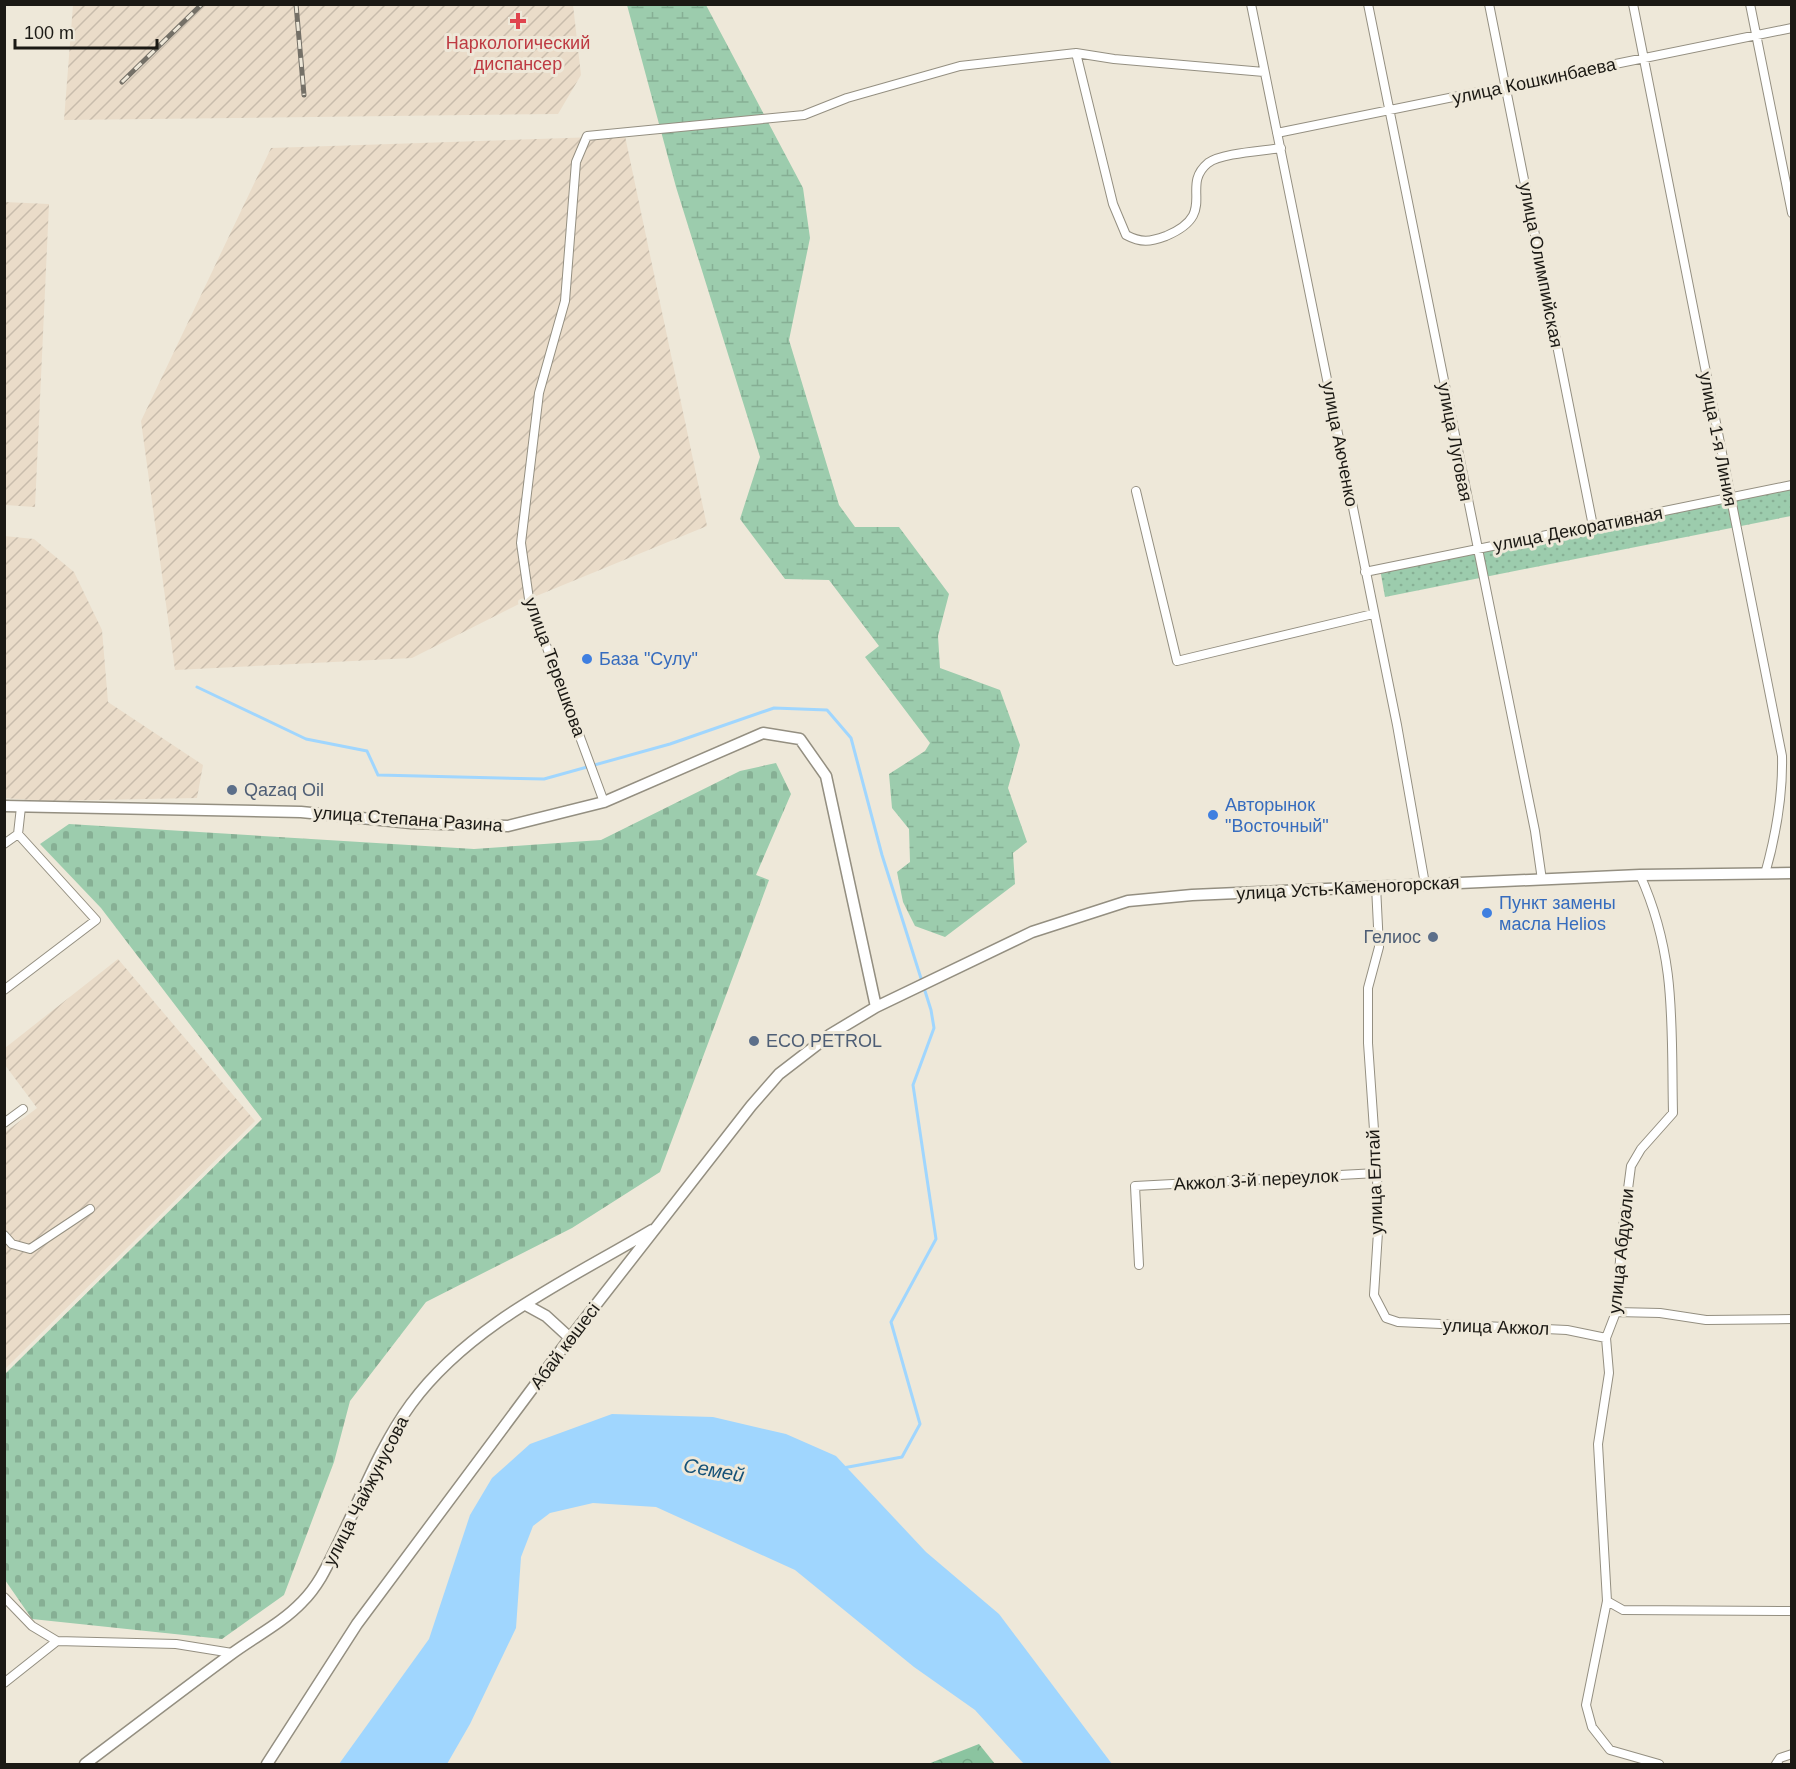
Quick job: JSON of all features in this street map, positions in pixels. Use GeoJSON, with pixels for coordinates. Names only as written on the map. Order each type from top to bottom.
{"type":"FeatureCollection","features":[{"type":"Feature","properties":{"kind":"main road","name":"улица Степана Разина"},"geometry":{"type":"LineString","coordinates":[[4,806],[301,812],[411,823],[508,826],[604,802],[763,733],[800,739],[826,776],[876,1007]]}},
{"type":"Feature","properties":{"kind":"main road","name":"улица Усть-Каменогорская"},"geometry":{"type":"LineString","coordinates":[[922,986],[1042,927],[1128,901],[1376,886],[1640,874],[1791,873]]}},
{"type":"Feature","properties":{"kind":"main road","name":"Абай көшесі"},"geometry":{"type":"LineString","coordinates":[[267,1764],[357,1624],[570,1338],[779,1074],[831,1034],[876,1007],[922,986]]}},
{"type":"Feature","properties":{"kind":"main road","name":"улица Чайжунусова"},"geometry":{"type":"LineString","coordinates":[[85,1764],[232,1653],[278,1624],[303,1601],[322,1577],[381,1453],[411,1404],[451,1358],[478,1336],[526,1305],[657,1227]]}},
{"type":"Feature","properties":{"kind":"main road"},"geometry":{"type":"LineString","coordinates":[[526,1305],[546,1316],[570,1338]]}},
{"type":"Feature","properties":{"kind":"street","name":"улица Аюченко"},"geometry":{"type":"LineString","coordinates":[[1251,4],[1397,725],[1425,884]]}},
{"type":"Feature","properties":{"kind":"street","name":"улица Луговая"},"geometry":{"type":"LineString","coordinates":[[1368,4],[1535,831],[1542,880]]}},
{"type":"Feature","properties":{"kind":"street","name":"улица Олимпийская"},"geometry":{"type":"LineString","coordinates":[[1490,4],[1593,525]]}},
{"type":"Feature","properties":{"kind":"street","name":"улица 1-я Линия"},"geometry":{"type":"LineString","coordinates":[[1633,4],[1782,756],[1783,780],[1776,838],[1765,874]]}},
{"type":"Feature","properties":{"kind":"street"},"geometry":{"type":"LineString","coordinates":[[1750,4],[1791,213]]}},
{"type":"Feature","properties":{"kind":"street","name":"улица Кошкинбаева"},"geometry":{"type":"LineString","coordinates":[[1277,133],[1791,28]]}},
{"type":"Feature","properties":{"kind":"street"},"geometry":{"type":"LineString","coordinates":[[1264,72],[1114,59],[1076,52],[1113,204],[1126,235],[1136,240],[1151,242],[1181,230],[1192,219],[1197,202],[1196,181],[1201,170],[1214,159],[1281,148]]}},
{"type":"Feature","properties":{"kind":"street","name":"улица Терешкова"},"geometry":{"type":"LineString","coordinates":[[604,802],[529,599],[521,543],[539,393],[565,301],[576,162],[587,135],[804,115],[848,98],[960,66],[1076,52]]}},
{"type":"Feature","properties":{"kind":"street","name":"улица Декоративная"},"geometry":{"type":"LineString","coordinates":[[1365,572],[1791,485]]}},
{"type":"Feature","properties":{"kind":"street"},"geometry":{"type":"LineString","coordinates":[[1136,491],[1177,661],[1373,614]]}},
{"type":"Feature","properties":{"kind":"street"},"geometry":{"type":"LineString","coordinates":[[4,844],[18,834],[21,807]]}},
{"type":"Feature","properties":{"kind":"street"},"geometry":{"type":"LineString","coordinates":[[4,990],[96,920],[18,834]]}},
{"type":"Feature","properties":{"kind":"street","name":"улица Абдуали"},"geometry":{"type":"LineString","coordinates":[[1640,874],[1657,914],[1670,976],[1674,1113],[1641,1149],[1630,1166],[1616,1312],[1606,1338],[1609,1373],[1598,1444],[1607,1601],[1586,1704],[1592,1727],[1610,1750],[1659,1764]]}},
{"type":"Feature","properties":{"kind":"street","name":"улица Елтай"},"geometry":{"type":"LineString","coordinates":[[1376,886],[1379,947],[1368,988],[1368,1043],[1377,1173],[1378,1232],[1374,1295],[1386,1318]]}},
{"type":"Feature","properties":{"kind":"street"},"geometry":{"type":"LineString","coordinates":[[4,1123],[23,1109]]}},
{"type":"Feature","properties":{"kind":"street","name":"Акжол 3-й переулок"},"geometry":{"type":"LineString","coordinates":[[1139,1265],[1135,1185],[1377,1173]]}},
{"type":"Feature","properties":{"kind":"street"},"geometry":{"type":"LineString","coordinates":[[4,1234],[12,1244],[30,1249],[90,1209]]}},
{"type":"Feature","properties":{"kind":"street"},"geometry":{"type":"LineString","coordinates":[[1616,1312],[1660,1313],[1706,1320],[1791,1319]]}},
{"type":"Feature","properties":{"kind":"street","name":"улица Акжол"},"geometry":{"type":"LineString","coordinates":[[1386,1318],[1398,1322],[1439,1325],[1567,1329],[1606,1338]]}},
{"type":"Feature","properties":{"kind":"street"},"geometry":{"type":"LineString","coordinates":[[4,1597],[32,1626],[57,1641],[176,1644],[232,1653]]}},
{"type":"Feature","properties":{"kind":"street"},"geometry":{"type":"LineString","coordinates":[[1607,1601],[1623,1610],[1791,1611]]}},
{"type":"Feature","properties":{"kind":"street"},"geometry":{"type":"LineString","coordinates":[[4,1683],[57,1641]]}},
{"type":"Feature","properties":{"kind":"street"},"geometry":{"type":"LineString","coordinates":[[1776,1764],[1780,1758],[1791,1754]]}},
{"type":"Feature","properties":{"kind":"shaded area"},"geometry":{"type":"Polygon","coordinates":[[[73,5],[573,5],[581,75],[558,114],[64,120],[73,5]]]}},
{"type":"Feature","properties":{"kind":"shaded area"},"geometry":{"type":"Polygon","coordinates":[[[625,136],[707,526],[529,599],[412,658],[175,670],[141,421],[271,148],[625,136]]]}},
{"type":"Feature","properties":{"kind":"shaded area"},"geometry":{"type":"Polygon","coordinates":[[[4,202],[49,204],[35,507],[5,505],[4,202]]]}},
{"type":"Feature","properties":{"kind":"shaded area"},"geometry":{"type":"Polygon","coordinates":[[[4,536],[34,539],[74,572],[102,630],[108,702],[203,765],[197,798],[44,801],[5,798],[4,536]]]}},
{"type":"Feature","properties":{"kind":"shaded area"},"geometry":{"type":"Polygon","coordinates":[[[118,959],[255,1121],[5,1369],[4,1133],[37,1108],[5,1065],[5,1048],[118,959]]]}},
{"type":"Feature","properties":{"kind":"green space"},"geometry":{"type":"Polygon","coordinates":[[[627,5],[706,5],[803,188],[810,238],[789,340],[839,505],[855,527],[899,527],[949,594],[938,636],[940,668],[1000,690],[1020,745],[1008,788],[1027,842],[1013,853],[1015,884],[945,937],[915,926],[903,902],[897,872],[910,862],[909,829],[892,808],[889,774],[925,751],[930,743],[865,657],[879,646],[829,580],[785,579],[740,519],[760,457],[676,187],[627,5]]]}},
{"type":"Feature","properties":{"kind":"green space"},"geometry":{"type":"Polygon","coordinates":[[[1791,487],[1791,516],[1385,597],[1380,569],[1791,487]]]}},
{"type":"Feature","properties":{"kind":"green space"},"geometry":{"type":"Polygon","coordinates":[[[776,763],[791,794],[756,875],[769,880],[660,1172],[572,1228],[426,1302],[350,1401],[334,1462],[284,1595],[222,1639],[32,1619],[5,1580],[5,1374],[262,1119],[101,908],[40,844],[69,824],[474,849],[601,840],[740,771],[776,763]]]}},
{"type":"Feature","properties":{"kind":"green space"},"geometry":{"type":"Polygon","coordinates":[[[979,1744],[995,1764],[928,1764],[979,1744]]]}},
{"type":"Feature","properties":{"kind":"water","name":"Семей"},"geometry":{"type":"Polygon","coordinates":[[[612,1414],[713,1417],[786,1434],[836,1456],[926,1552],[999,1614],[1112,1764],[1024,1764],[975,1710],[914,1667],[795,1570],[656,1507],[593,1503],[550,1513],[533,1526],[521,1557],[516,1628],[470,1724],[447,1764],[339,1764],[429,1639],[470,1515],[492,1478],[530,1444],[612,1414]]]}},
{"type":"Feature","properties":{"kind":"waterway"},"geometry":{"type":"LineString","coordinates":[[197,687],[306,739],[367,751],[378,775],[544,779],[670,744],[774,708],[827,710],[851,738],[882,855],[931,1010],[934,1028],[913,1085],[936,1239],[891,1322],[920,1424],[902,1457],[843,1468]]}},
{"type":"Feature","properties":{"kind":"railway"},"geometry":{"type":"LineString","coordinates":[[122,82],[202,4]]}},
{"type":"Feature","properties":{"kind":"railway"},"geometry":{"type":"LineString","coordinates":[[296,4],[304,95]]}},
{"type":"Feature","properties":{"kind":"place","name":"Наркологический диспансер"},"geometry":{"type":"Point","coordinates":[518,21]}},
{"type":"Feature","properties":{"kind":"place","name":"База \"Сулу\""},"geometry":{"type":"Point","coordinates":[587,659]}},
{"type":"Feature","properties":{"kind":"place","name":"Qazaq Oil"},"geometry":{"type":"Point","coordinates":[232,790]}},
{"type":"Feature","properties":{"kind":"place","name":"Авторынок \"Восточный\""},"geometry":{"type":"Point","coordinates":[1213,815]}},
{"type":"Feature","properties":{"kind":"place","name":"Пункт замены масла Helios"},"geometry":{"type":"Point","coordinates":[1487,913]}},
{"type":"Feature","properties":{"kind":"place","name":"Гелиос"},"geometry":{"type":"Point","coordinates":[1433,937]}},
{"type":"Feature","properties":{"kind":"place","name":"ECO PETROL"},"geometry":{"type":"Point","coordinates":[754,1041]}}]}
